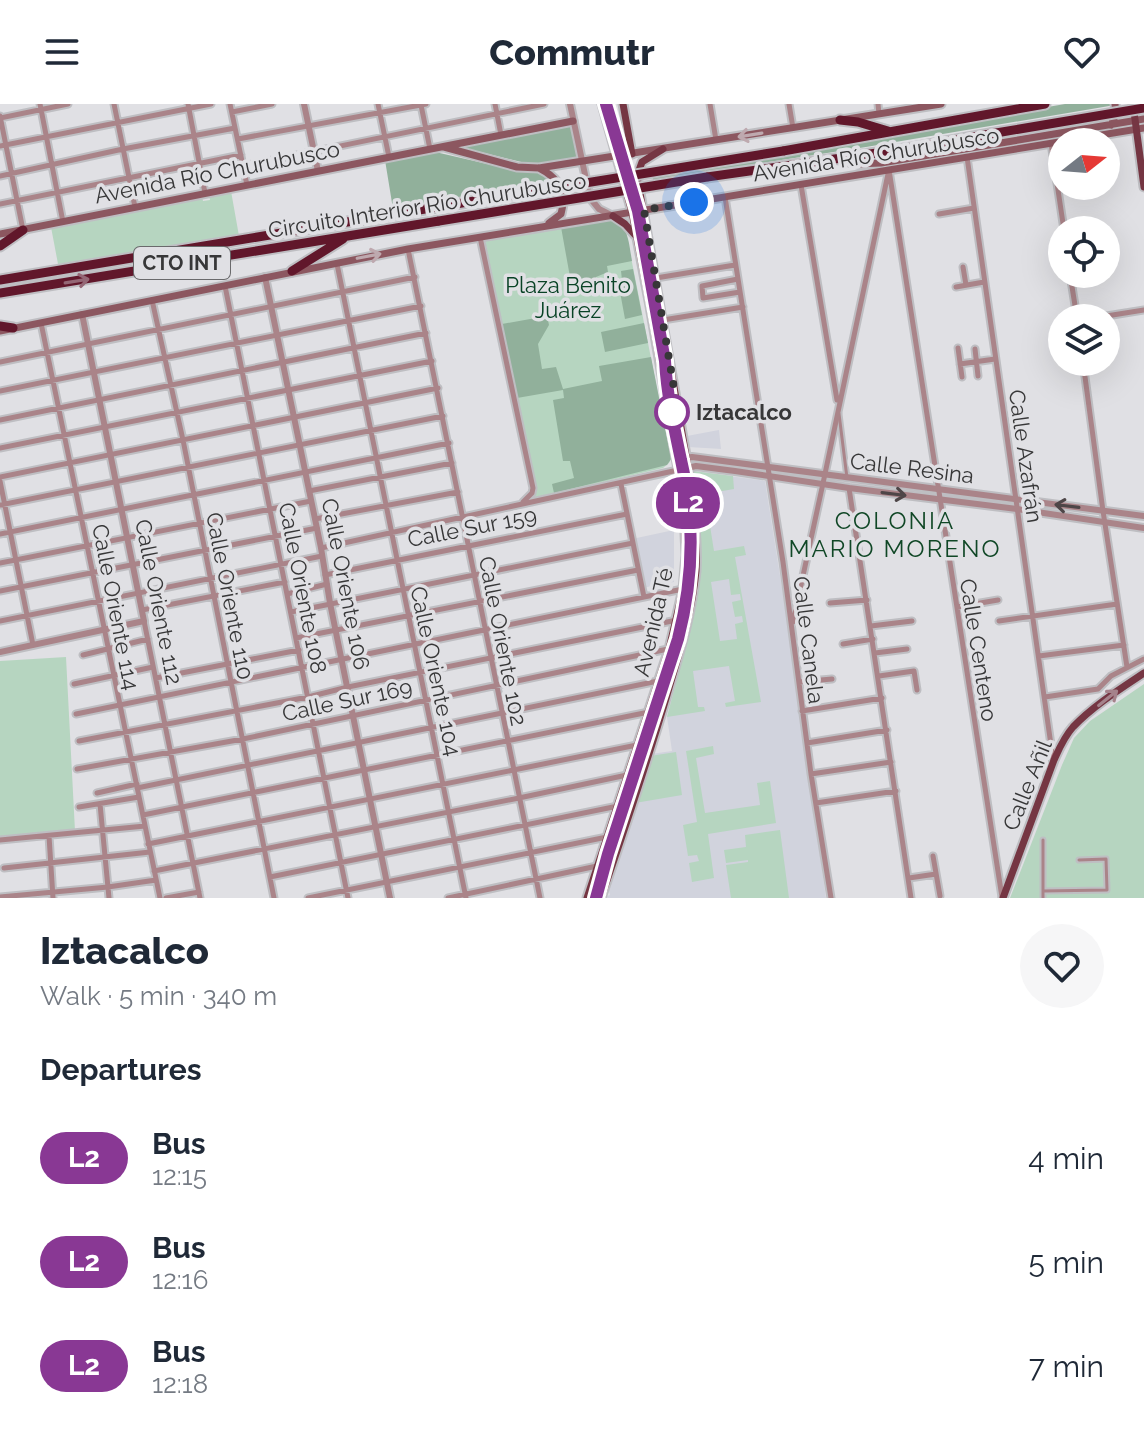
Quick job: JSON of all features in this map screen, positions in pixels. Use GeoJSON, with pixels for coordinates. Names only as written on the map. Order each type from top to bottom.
{"type":"FeatureCollection","features":[{"type":"Feature","properties":{"kind":"highway","name":"Circuito Interior Río Churubusco"},"geometry":{"type":"LineString","coordinates":[[0,280],[783,151],[1045,104]]}},
{"type":"Feature","properties":{"kind":"highway","name":"Circuito Interior Río Churubusco"},"geometry":{"type":"LineString","coordinates":[[0,293],[707,177],[912,148],[1144,108]]}},
{"type":"Feature","properties":{"kind":"highway"},"geometry":{"type":"LineString","coordinates":[[840,120],[891,132]]}},
{"type":"Feature","properties":{"kind":"highway"},"geometry":{"type":"LineString","coordinates":[[0,246],[23,230]]}},
{"type":"Feature","properties":{"kind":"highway"},"geometry":{"type":"LineString","coordinates":[[292,271],[352,235]]}},
{"type":"Feature","properties":{"kind":"highway"},"geometry":{"type":"LineString","coordinates":[[0,329],[13,328]]}},
{"type":"Feature","properties":{"kind":"main road","name":"Avenida Té"},"geometry":{"type":"LineString","coordinates":[[587,898],[669,649],[683,589],[686,547],[678,470],[632,212],[602,104]]}},
{"type":"Feature","properties":{"kind":"main road"},"geometry":{"type":"LineString","coordinates":[[623,104],[632,154]]}},
{"type":"Feature","properties":{"kind":"main road","name":"Avenida Río Churubusco"},"geometry":{"type":"LineString","coordinates":[[442,146],[517,167],[539,168],[879,114],[899,108],[941,104]]}},
{"type":"Feature","properties":{"kind":"main road"},"geometry":{"type":"LineString","coordinates":[[1111,125],[1116,114],[1115,104]]}},
{"type":"Feature","properties":{"kind":"main road"},"geometry":{"type":"LineString","coordinates":[[1133,104],[1140,124],[1144,187]]}},
{"type":"Feature","properties":{"kind":"main road","name":"Avenida Río Churubusco"},"geometry":{"type":"LineString","coordinates":[[0,234],[573,121]]}},
{"type":"Feature","properties":{"kind":"main road","name":"Avenida Río Churubusco"},"geometry":{"type":"LineString","coordinates":[[13,328],[408,249],[1047,144],[1140,124]]}},
{"type":"Feature","properties":{"kind":"main road","name":"CTO INT"},"geometry":{"type":"LineString","coordinates":[[829,159],[857,164],[881,163],[1111,125],[1140,124]]}},
{"type":"Feature","properties":{"kind":"main road"},"geometry":{"type":"LineString","coordinates":[[1027,138],[1047,144]]}},
{"type":"Feature","properties":{"kind":"main road","name":"Avenida Té"},"geometry":{"type":"LineString","coordinates":[[601,898],[656,733],[688,619],[696,570],[694,510],[688,467],[637,176],[645,159],[663,149]]}},
{"type":"Feature","properties":{"kind":"main road"},"geometry":{"type":"LineString","coordinates":[[539,168],[557,180],[563,199],[558,217],[540,227]]}},
{"type":"Feature","properties":{"kind":"main road"},"geometry":{"type":"LineString","coordinates":[[613,216],[636,236]]}},
{"type":"Feature","properties":{"kind":"main road","name":"Calle Añil"},"geometry":{"type":"LineString","coordinates":[[1002,898],[1064,739],[1074,726],[1144,673]]}},
{"type":"Feature","properties":{"kind":"street"},"geometry":{"type":"LineString","coordinates":[[23,230],[12,173],[3,146],[0,117],[68,104]]}},
{"type":"Feature","properties":{"kind":"street"},"geometry":{"type":"LineString","coordinates":[[114,104],[135,207]]}},
{"type":"Feature","properties":{"kind":"street"},"geometry":{"type":"LineString","coordinates":[[3,146],[211,104]]}},
{"type":"Feature","properties":{"kind":"street"},"geometry":{"type":"LineString","coordinates":[[230,104],[247,185]]}},
{"type":"Feature","properties":{"kind":"street"},"geometry":{"type":"LineString","coordinates":[[232,112],[272,104]]}},
{"type":"Feature","properties":{"kind":"street"},"geometry":{"type":"LineString","coordinates":[[304,104],[318,171]]}},
{"type":"Feature","properties":{"kind":"street"},"geometry":{"type":"LineString","coordinates":[[378,104],[389,157]]}},
{"type":"Feature","properties":{"kind":"street"},"geometry":{"type":"LineString","coordinates":[[238,139],[423,104],[430,149]]}},
{"type":"Feature","properties":{"kind":"street"},"geometry":{"type":"LineString","coordinates":[[495,104],[501,135]]}},
{"type":"Feature","properties":{"kind":"street"},"geometry":{"type":"LineString","coordinates":[[243,166],[544,104]]}},
{"type":"Feature","properties":{"kind":"street"},"geometry":{"type":"LineString","coordinates":[[570,104],[588,192],[599,209],[613,216]]}},
{"type":"Feature","properties":{"kind":"street"},"geometry":{"type":"LineString","coordinates":[[710,104],[716,140]]}},
{"type":"Feature","properties":{"kind":"street"},"geometry":{"type":"LineString","coordinates":[[789,104],[793,128]]}},
{"type":"Feature","properties":{"kind":"street"},"geometry":{"type":"LineString","coordinates":[[878,104],[879,114]]}},
{"type":"Feature","properties":{"kind":"street"},"geometry":{"type":"LineString","coordinates":[[189,106],[205,193]]}},
{"type":"Feature","properties":{"kind":"street"},"geometry":{"type":"LineString","coordinates":[[40,107],[63,222]]}},
{"type":"Feature","properties":{"kind":"street"},"geometry":{"type":"LineString","coordinates":[[0,176],[235,128]]}},
{"type":"Feature","properties":{"kind":"street"},"geometry":{"type":"LineString","coordinates":[[1047,144],[1061,216]]}},
{"type":"Feature","properties":{"kind":"street"},"geometry":{"type":"LineString","coordinates":[[0,204],[241,155]]}},
{"type":"Feature","properties":{"kind":"street","name":"Calle Azafrán"},"geometry":{"type":"LineString","coordinates":[[967,157],[1054,760]]}},
{"type":"Feature","properties":{"kind":"street"},"geometry":{"type":"LineString","coordinates":[[792,627],[889,170]]}},
{"type":"Feature","properties":{"kind":"street","name":"Calle Centeno"},"geometry":{"type":"LineString","coordinates":[[889,170],[1002,898]]}},
{"type":"Feature","properties":{"kind":"street"},"geometry":{"type":"LineString","coordinates":[[801,185],[847,478]]}},
{"type":"Feature","properties":{"kind":"street","name":"Calle Canela"},"geometry":{"type":"LineString","coordinates":[[725,197],[831,898]]}},
{"type":"Feature","properties":{"kind":"street"},"geometry":{"type":"LineString","coordinates":[[939,214],[974,208]]}},
{"type":"Feature","properties":{"kind":"street"},"geometry":{"type":"LineString","coordinates":[[480,237],[533,488],[522,503]]}},
{"type":"Feature","properties":{"kind":"street","name":"Calle Oriente 102"},"geometry":{"type":"LineString","coordinates":[[408,249],[540,898]]}},
{"type":"Feature","properties":{"kind":"street","name":"Calle Oriente 104"},"geometry":{"type":"LineString","coordinates":[[337,263],[466,896]]}},
{"type":"Feature","properties":{"kind":"street"},"geometry":{"type":"LineString","coordinates":[[656,278],[735,265]]}},
{"type":"Feature","properties":{"kind":"street"},"geometry":{"type":"LineString","coordinates":[[963,267],[966,285]]}},
{"type":"Feature","properties":{"kind":"street","name":"Calle Oriente 106"},"geometry":{"type":"LineString","coordinates":[[265,277],[390,898]]}},
{"type":"Feature","properties":{"kind":"street"},"geometry":{"type":"LineString","coordinates":[[0,362],[415,277]]}},
{"type":"Feature","properties":{"kind":"street"},"geometry":{"type":"LineString","coordinates":[[738,279],[702,286],[703,298],[740,292]]}},
{"type":"Feature","properties":{"kind":"street"},"geometry":{"type":"LineString","coordinates":[[956,287],[984,282]]}},
{"type":"Feature","properties":{"kind":"street","name":"Calle Oriente 108"},"geometry":{"type":"LineString","coordinates":[[225,285],[348,898]]}},
{"type":"Feature","properties":{"kind":"street","name":"Calle Oriente 110"},"geometry":{"type":"LineString","coordinates":[[152,300],[274,898]]}},
{"type":"Feature","properties":{"kind":"street"},"geometry":{"type":"LineString","coordinates":[[0,391],[421,306]]}},
{"type":"Feature","properties":{"kind":"street"},"geometry":{"type":"LineString","coordinates":[[663,320],[743,307]]}},
{"type":"Feature","properties":{"kind":"street"},"geometry":{"type":"LineString","coordinates":[[1120,314],[1144,310]]}},
{"type":"Feature","properties":{"kind":"street","name":"Calle Oriente 112"},"geometry":{"type":"LineString","coordinates":[[82,314],[199,895]]}},
{"type":"Feature","properties":{"kind":"street","name":"Calle Oriente 114"},"geometry":{"type":"LineString","coordinates":[[41,323],[148,844],[163,898]]}},
{"type":"Feature","properties":{"kind":"street"},"geometry":{"type":"LineString","coordinates":[[0,420],[426,333]]}},
{"type":"Feature","properties":{"kind":"street"},"geometry":{"type":"LineString","coordinates":[[958,348],[962,377]]}},
{"type":"Feature","properties":{"kind":"street"},"geometry":{"type":"LineString","coordinates":[[975,349],[978,376]]}},
{"type":"Feature","properties":{"kind":"street"},"geometry":{"type":"LineString","coordinates":[[960,364],[995,359]]}},
{"type":"Feature","properties":{"kind":"street"},"geometry":{"type":"LineString","coordinates":[[0,448],[432,361]]}},
{"type":"Feature","properties":{"kind":"street"},"geometry":{"type":"LineString","coordinates":[[1085,376],[1127,667]]}},
{"type":"Feature","properties":{"kind":"street"},"geometry":{"type":"LineString","coordinates":[[33,645],[11,532],[2,505],[0,479],[438,388]]}},
{"type":"Feature","properties":{"kind":"street"},"geometry":{"type":"LineString","coordinates":[[2,505],[443,416]]}},
{"type":"Feature","properties":{"kind":"street"},"geometry":{"type":"LineString","coordinates":[[0,534],[449,443]]}},
{"type":"Feature","properties":{"kind":"street","name":"Calle Resina"},"geometry":{"type":"LineString","coordinates":[[676,459],[686,457],[768,466],[1144,516]]}},
{"type":"Feature","properties":{"kind":"street"},"geometry":{"type":"LineString","coordinates":[[309,491],[452,463]]}},
{"type":"Feature","properties":{"kind":"street","name":"Calle Resina"},"geometry":{"type":"LineString","coordinates":[[678,470],[696,466],[1144,528]]}},
{"type":"Feature","properties":{"kind":"street"},"geometry":{"type":"LineString","coordinates":[[321,548],[678,470]]}},
{"type":"Feature","properties":{"kind":"street"},"geometry":{"type":"LineString","coordinates":[[621,484],[644,597]]}},
{"type":"Feature","properties":{"kind":"street"},"geometry":{"type":"LineString","coordinates":[[849,488],[911,898]]}},
{"type":"Feature","properties":{"kind":"street"},"geometry":{"type":"LineString","coordinates":[[315,519],[458,492]]}},
{"type":"Feature","properties":{"kind":"street"},"geometry":{"type":"LineString","coordinates":[[0,563],[311,501]]}},
{"type":"Feature","properties":{"kind":"street","name":"Calle Sur 159"},"geometry":{"type":"LineString","coordinates":[[325,575],[627,514]]}},
{"type":"Feature","properties":{"kind":"street"},"geometry":{"type":"LineString","coordinates":[[0,591],[317,528]]}},
{"type":"Feature","properties":{"kind":"street"},"geometry":{"type":"LineString","coordinates":[[291,612],[633,543]]}},
{"type":"Feature","properties":{"kind":"street"},"geometry":{"type":"LineString","coordinates":[[0,621],[322,556]]}},
{"type":"Feature","properties":{"kind":"street"},"geometry":{"type":"LineString","coordinates":[[296,638],[638,570]]}},
{"type":"Feature","properties":{"kind":"street"},"geometry":{"type":"LineString","coordinates":[[142,610],[285,582]]}},
{"type":"Feature","properties":{"kind":"street"},"geometry":{"type":"LineString","coordinates":[[287,594],[327,584]]}},
{"type":"Feature","properties":{"kind":"street"},"geometry":{"type":"LineString","coordinates":[[76,714],[683,589]]}},
{"type":"Feature","properties":{"kind":"street"},"geometry":{"type":"LineString","coordinates":[[830,603],[867,600]]}},
{"type":"Feature","properties":{"kind":"street"},"geometry":{"type":"LineString","coordinates":[[957,607],[998,600]]}},
{"type":"Feature","properties":{"kind":"street"},"geometry":{"type":"LineString","coordinates":[[999,621],[1117,604]]}},
{"type":"Feature","properties":{"kind":"street"},"geometry":{"type":"LineString","coordinates":[[79,741],[677,620]]}},
{"type":"Feature","properties":{"kind":"street"},"geometry":{"type":"LineString","coordinates":[[0,652],[144,621]]}},
{"type":"Feature","properties":{"kind":"street"},"geometry":{"type":"LineString","coordinates":[[871,626],[912,621]]}},
{"type":"Feature","properties":{"kind":"street"},"geometry":{"type":"LineString","coordinates":[[83,655],[148,639]]}},
{"type":"Feature","properties":{"kind":"street"},"geometry":{"type":"LineString","coordinates":[[843,644],[873,639]]}},
{"type":"Feature","properties":{"kind":"street"},"geometry":{"type":"LineString","coordinates":[[1039,656],[1124,645]]}},
{"type":"Feature","properties":{"kind":"street","name":"Calle Sur 169"},"geometry":{"type":"LineString","coordinates":[[77,769],[243,739],[669,649]]}},
{"type":"Feature","properties":{"kind":"street"},"geometry":{"type":"LineString","coordinates":[[875,653],[907,649]]}},
{"type":"Feature","properties":{"kind":"street"},"geometry":{"type":"LineString","coordinates":[[156,678],[299,650]]}},
{"type":"Feature","properties":{"kind":"street"},"geometry":{"type":"LineString","coordinates":[[1045,697],[1098,689],[1111,676],[1144,659]]}},
{"type":"Feature","properties":{"kind":"street"},"geometry":{"type":"LineString","coordinates":[[74,684],[153,667]]}},
{"type":"Feature","properties":{"kind":"street"},"geometry":{"type":"LineString","coordinates":[[879,676],[914,671],[917,690]]}},
{"type":"Feature","properties":{"kind":"street"},"geometry":{"type":"LineString","coordinates":[[799,682],[832,679]]}},
{"type":"Feature","properties":{"kind":"street"},"geometry":{"type":"LineString","coordinates":[[97,793],[248,766],[659,680]]}},
{"type":"Feature","properties":{"kind":"street"},"geometry":{"type":"LineString","coordinates":[[802,711],[882,698]]}},
{"type":"Feature","properties":{"kind":"street"},"geometry":{"type":"LineString","coordinates":[[143,815],[650,712]]}},
{"type":"Feature","properties":{"kind":"street"},"geometry":{"type":"LineString","coordinates":[[807,743],[887,730]]}},
{"type":"Feature","properties":{"kind":"street"},"geometry":{"type":"LineString","coordinates":[[148,844],[638,745]]}},
{"type":"Feature","properties":{"kind":"street"},"geometry":{"type":"LineString","coordinates":[[811,774],[891,762]]}},
{"type":"Feature","properties":{"kind":"street"},"geometry":{"type":"LineString","coordinates":[[154,871],[628,775]]}},
{"type":"Feature","properties":{"kind":"street"},"geometry":{"type":"LineString","coordinates":[[816,803],[896,791]]}},
{"type":"Feature","properties":{"kind":"street"},"geometry":{"type":"LineString","coordinates":[[79,807],[139,797]]}},
{"type":"Feature","properties":{"kind":"street"},"geometry":{"type":"LineString","coordinates":[[100,804],[109,898]]}},
{"type":"Feature","properties":{"kind":"street"},"geometry":{"type":"LineString","coordinates":[[270,877],[618,806]]}},
{"type":"Feature","properties":{"kind":"street"},"geometry":{"type":"LineString","coordinates":[[0,840],[145,826]]}},
{"type":"Feature","properties":{"kind":"street"},"geometry":{"type":"LineString","coordinates":[[49,836],[53,895]]}},
{"type":"Feature","properties":{"kind":"street"},"geometry":{"type":"LineString","coordinates":[[308,898],[607,837]]}},
{"type":"Feature","properties":{"kind":"street"},"geometry":{"type":"LineString","coordinates":[[1043,840],[1043,898]]}},
{"type":"Feature","properties":{"kind":"street"},"geometry":{"type":"LineString","coordinates":[[4,868],[150,852]]}},
{"type":"Feature","properties":{"kind":"street"},"geometry":{"type":"LineString","coordinates":[[933,856],[940,896]]}},
{"type":"Feature","properties":{"kind":"street"},"geometry":{"type":"LineString","coordinates":[[1043,891],[1107,890],[1106,859],[1079,860]]}},
{"type":"Feature","properties":{"kind":"street"},"geometry":{"type":"LineString","coordinates":[[448,898],[597,866]]}},
{"type":"Feature","properties":{"kind":"street"},"geometry":{"type":"LineString","coordinates":[[909,878],[936,874]]}},
{"type":"Feature","properties":{"kind":"street"},"geometry":{"type":"LineString","coordinates":[[0,897],[53,895],[156,880]]}},
{"type":"Feature","properties":{"kind":"street"},"geometry":{"type":"LineString","coordinates":[[1095,891],[1095,898]]}},
{"type":"Feature","properties":{"kind":"street"},"geometry":{"type":"LineString","coordinates":[[163,898],[199,895]]}},
{"type":"Feature","properties":{"kind":"shaded area"},"geometry":{"type":"Polygon","coordinates":[[[719,430],[721,449],[689,447],[687,436],[719,430]]]}},
{"type":"Feature","properties":{"kind":"shaded area"},"geometry":{"type":"Polygon","coordinates":[[[693,471],[765,481],[826,898],[607,898],[651,754],[672,751],[667,717],[693,616],[699,569],[700,528],[693,471]]]}},
{"type":"Feature","properties":{"kind":"shaded area"},"geometry":{"type":"Polygon","coordinates":[[[674,530],[674,582],[642,588],[632,539],[674,530]]]}},
{"type":"Feature","properties":{"kind":"green space"},"geometry":{"type":"Polygon","coordinates":[[[1065,104],[1121,104],[653,180],[652,174],[855,143],[1065,104]]]}},
{"type":"Feature","properties":{"kind":"green space"},"geometry":{"type":"Polygon","coordinates":[[[570,120],[579,158],[538,166],[456,146],[570,120]]]}},
{"type":"Feature","properties":{"kind":"green space"},"geometry":{"type":"Polygon","coordinates":[[[431,151],[517,171],[544,169],[557,182],[393,209],[385,160],[431,151]]]}},
{"type":"Feature","properties":{"kind":"green space"},"geometry":{"type":"Polygon","coordinates":[[[231,191],[239,236],[58,264],[51,227],[202,197],[203,201],[210,200],[209,195],[231,191]]]}},
{"type":"Feature","properties":{"kind":"green space"},"geometry":{"type":"Polygon","coordinates":[[[614,218],[625,232],[632,261],[607,266],[608,272],[596,277],[596,284],[572,288],[561,227],[614,218]]]}},
{"type":"Feature","properties":{"kind":"green space","name":"Plaza Benito Juárez"},"geometry":{"type":"Polygon","coordinates":[[[561,227],[626,232],[671,459],[663,468],[531,499],[535,487],[485,241],[561,227]]]}},
{"type":"Feature","properties":{"kind":"green space"},"geometry":{"type":"Polygon","coordinates":[[[633,269],[642,315],[625,319],[618,281],[622,280],[621,271],[633,269]]]}},
{"type":"Feature","properties":{"kind":"green space"},"geometry":{"type":"Polygon","coordinates":[[[547,316],[549,325],[538,344],[542,369],[556,367],[563,389],[602,381],[599,366],[651,357],[671,459],[667,465],[554,493],[552,484],[574,478],[570,461],[563,461],[553,400],[564,398],[563,390],[517,398],[502,324],[547,316]]]}},
{"type":"Feature","properties":{"kind":"green space"},"geometry":{"type":"Polygon","coordinates":[[[644,323],[648,343],[605,352],[601,332],[644,323]]]}},
{"type":"Feature","properties":{"kind":"green space"},"geometry":{"type":"Polygon","coordinates":[[[693,471],[733,476],[734,489],[705,494],[714,551],[744,546],[746,555],[735,557],[761,702],[726,707],[725,703],[735,701],[729,666],[693,671],[698,707],[704,707],[705,711],[667,717],[689,634],[698,583],[698,513],[693,471]],[[729,579],[711,582],[720,641],[737,639],[735,624],[743,622],[742,616],[735,617],[732,602],[741,600],[740,594],[731,595],[729,579]]]}},
{"type":"Feature","properties":{"kind":"green space"},"geometry":{"type":"Polygon","coordinates":[[[66,657],[75,831],[0,838],[0,661],[66,657]]]}},
{"type":"Feature","properties":{"kind":"green space"},"geometry":{"type":"Polygon","coordinates":[[[1144,684],[1144,898],[1010,898],[1074,738],[1090,721],[1144,684]]]}},
{"type":"Feature","properties":{"kind":"green space"},"geometry":{"type":"Polygon","coordinates":[[[713,746],[714,754],[696,758],[705,813],[760,805],[757,783],[770,781],[776,823],[708,834],[714,878],[692,882],[689,863],[699,861],[697,855],[688,856],[683,825],[697,822],[686,751],[713,746]]]}},
{"type":"Feature","properties":{"kind":"green space"},"geometry":{"type":"Polygon","coordinates":[[[676,752],[682,795],[635,803],[650,756],[676,752]]]}},
{"type":"Feature","properties":{"kind":"green space"},"geometry":{"type":"Polygon","coordinates":[[[780,830],[789,898],[731,898],[726,865],[748,860],[726,863],[724,850],[746,847],[745,835],[780,830]]]}},
{"type":"Feature","properties":{"kind":"bus line","name":"L2"},"geometry":{"type":"LineString","coordinates":[[596,898],[678,639],[686,603],[691,547],[683,469],[638,211],[606,104]]}},
{"type":"Feature","properties":{"kind":"place","name":"Iztacalco"},"geometry":{"type":"Point","coordinates":[672,412]}},
{"type":"Feature","properties":{"kind":"district","name":"COLONIA MARIO MORENO"},"geometry":{"type":"Point","coordinates":[895,534]}},
{"type":"Feature","properties":{"kind":"route"},"geometry":{"type":"LineString","coordinates":[[672,412],[676,400],[644,210],[694,202]]}}]}
